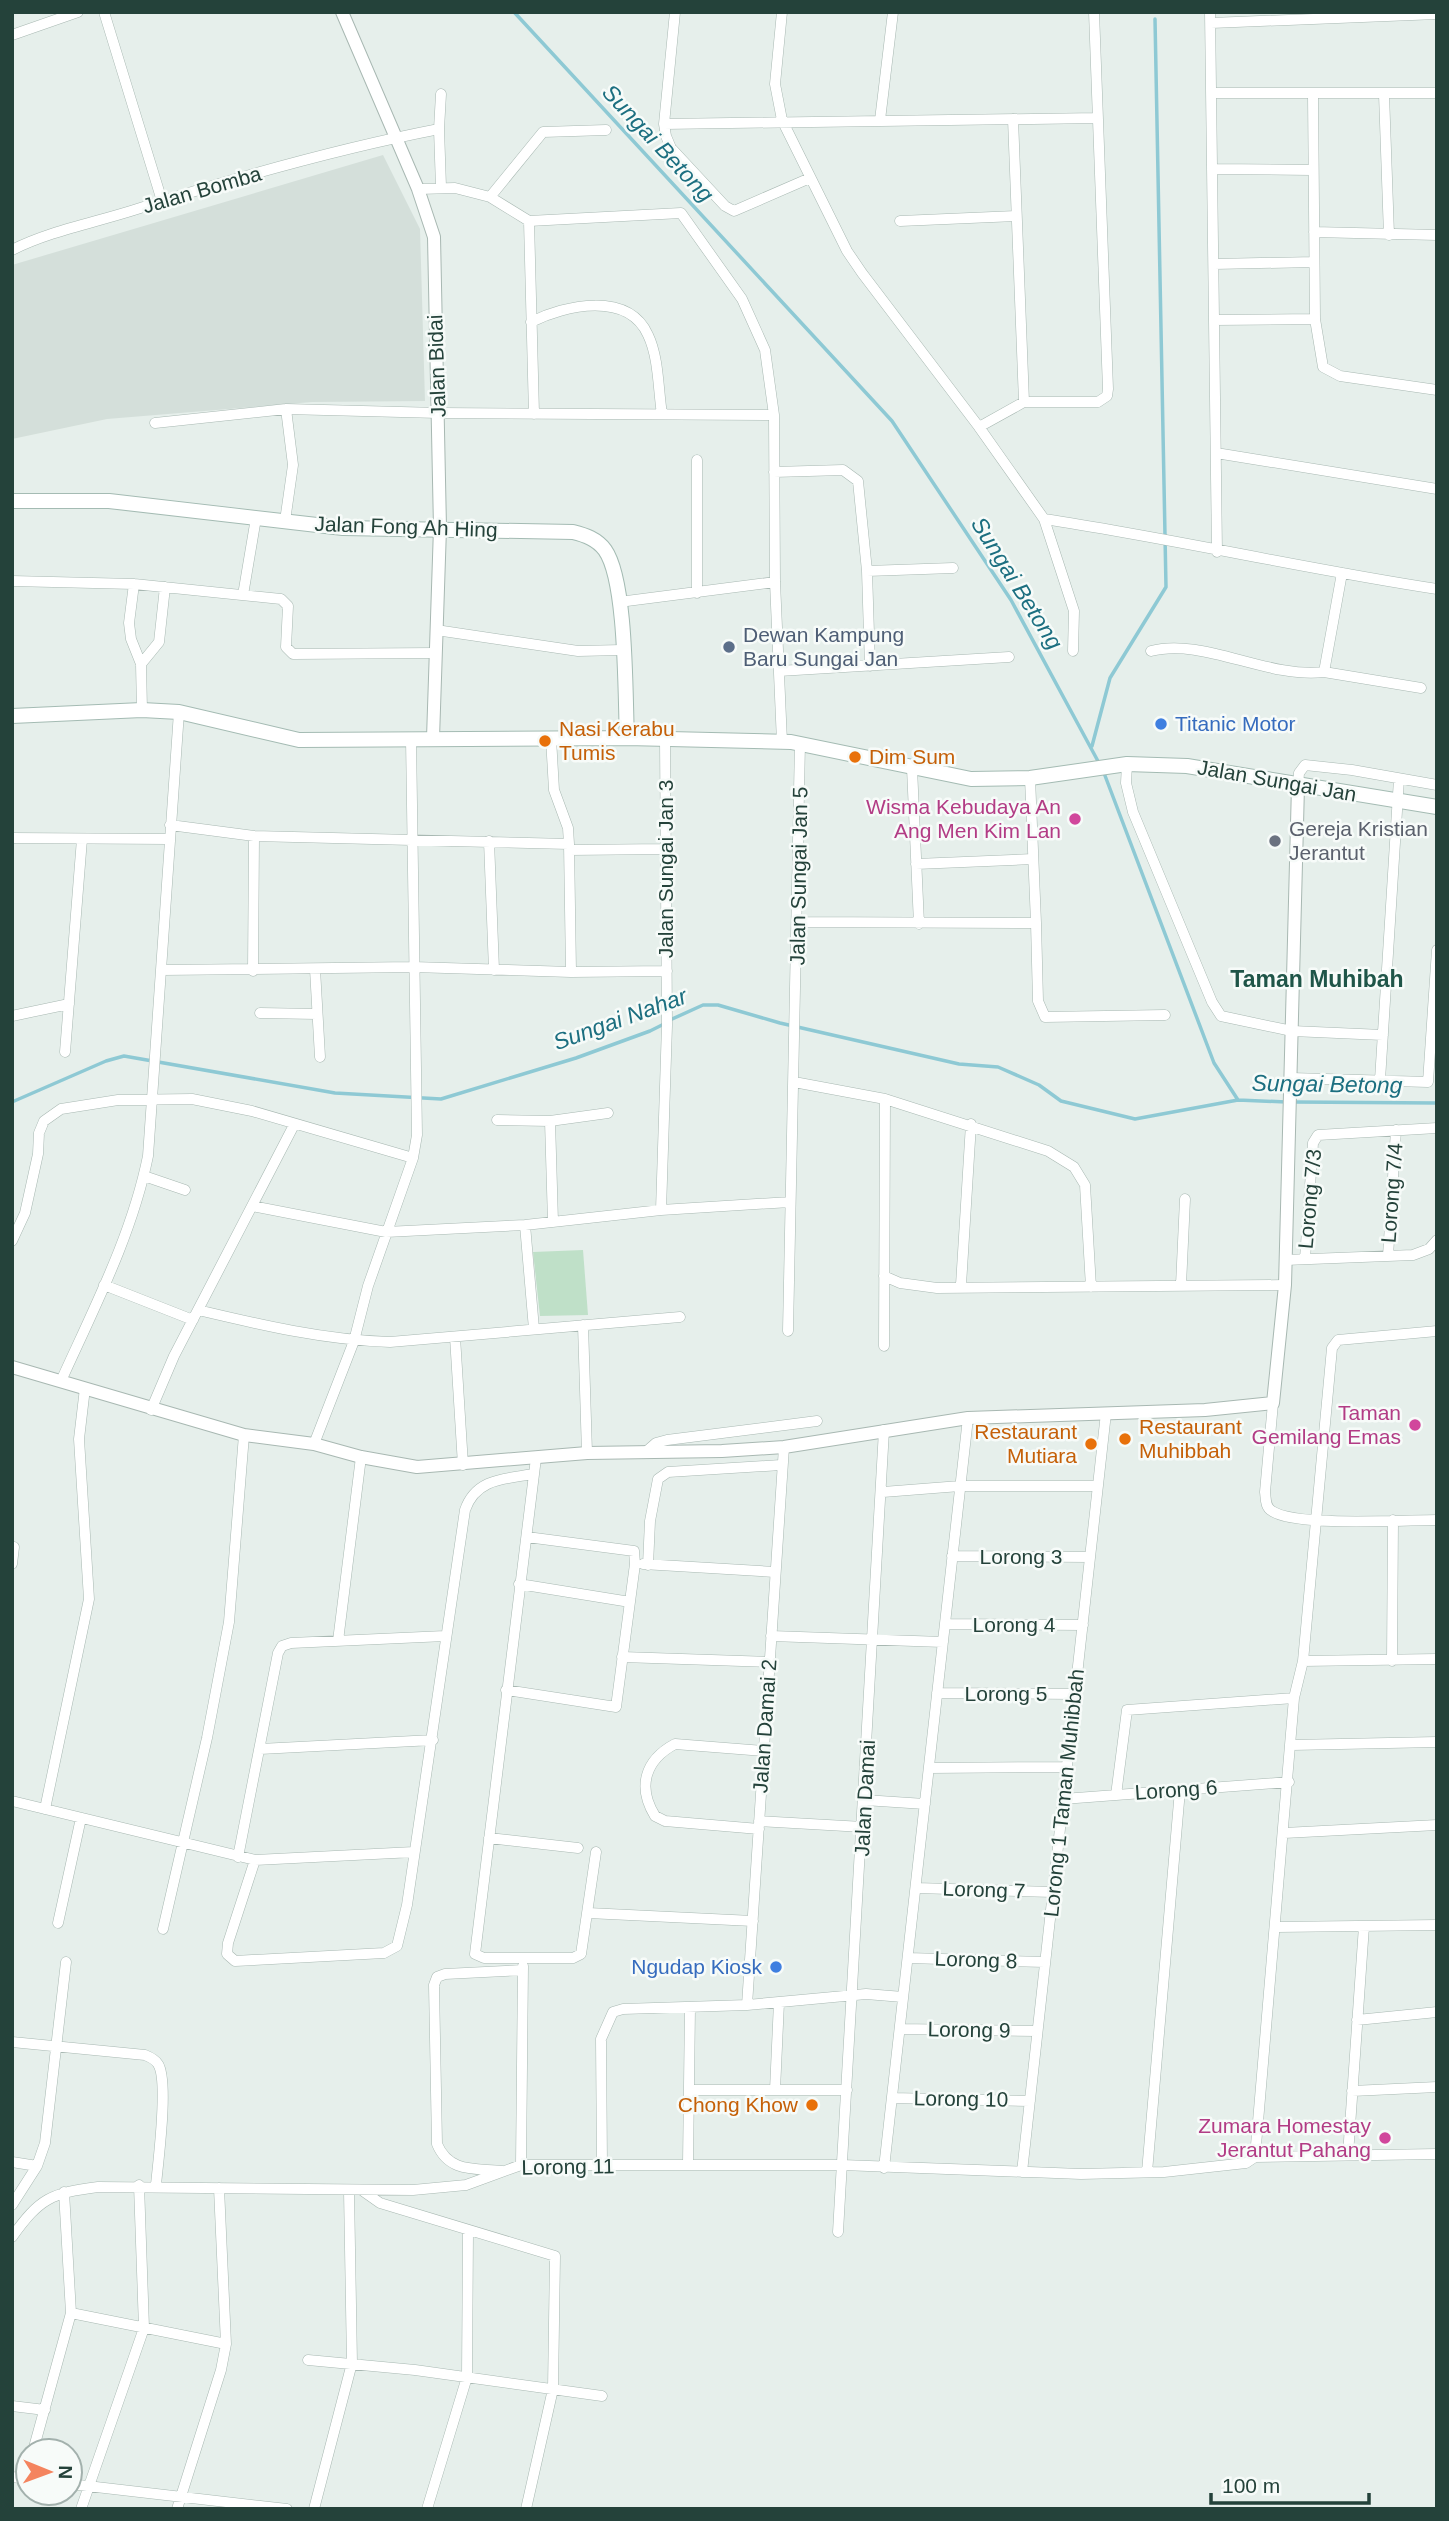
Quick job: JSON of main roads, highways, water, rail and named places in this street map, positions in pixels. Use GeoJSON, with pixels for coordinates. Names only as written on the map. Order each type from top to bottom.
{"type":"FeatureCollection","features":[{"type":"Feature","properties":{"kind":"main road","name":"Jalan Fong Ah Hing"},"geometry":{"type":"LineString","coordinates":[[12,501],[108,501],[343,528],[573,532],[587,536],[598,543],[612,564],[619,602],[627,738]]}},
{"type":"Feature","properties":{"kind":"main road","name":"Jalan Sungai Jan"},"geometry":{"type":"LineString","coordinates":[[12,716],[142,710],[180,712],[299,740],[627,738],[800,743],[971,779],[1030,778],[1122,765],[1187,766],[1437,807]]}},
{"type":"Feature","properties":{"kind":"waterway","name":"Sungai Betong"},"geometry":{"type":"LineString","coordinates":[[514,12],[892,421],[1011,600],[1099,763]]}},
{"type":"Feature","properties":{"kind":"waterway"},"geometry":{"type":"LineString","coordinates":[[1092,746],[1110,678],[1166,587],[1155,19]]}},
{"type":"Feature","properties":{"kind":"waterway","name":"Sungai Betong"},"geometry":{"type":"LineString","coordinates":[[1104,773],[1214,1063],[1238,1100]]}},
{"type":"Feature","properties":{"kind":"waterway","name":"Sungai Nahar"},"geometry":{"type":"LineString","coordinates":[[670,1020],[703,1005],[718,1005],[780,1023],[959,1064],[998,1067],[1039,1085],[1061,1101],[1135,1119],[1238,1100],[1286,1102]]}},
{"type":"Feature","properties":{"kind":"waterway","name":"Sungai Nahar"},"geometry":{"type":"LineString","coordinates":[[12,1102],[106,1061],[124,1056],[335,1093],[441,1099],[576,1058],[664,1024]]}},
{"type":"Feature","properties":{"kind":"waterway","name":"Sungai Betong"},"geometry":{"type":"LineString","coordinates":[[1293,1102],[1437,1103]]}},
{"type":"Feature","properties":{"kind":"place","name":"Dewan Kampung Baru Sungai Jan"},"geometry":{"type":"Point","coordinates":[729,647]}},
{"type":"Feature","properties":{"kind":"place","name":"Titanic Motor"},"geometry":{"type":"Point","coordinates":[1161,724]}},
{"type":"Feature","properties":{"kind":"place","name":"Nasi Kerabu Tumis"},"geometry":{"type":"Point","coordinates":[545,741]}},
{"type":"Feature","properties":{"kind":"place","name":"Dim Sum"},"geometry":{"type":"Point","coordinates":[855,757]}},
{"type":"Feature","properties":{"kind":"place","name":"Wisma Kebudaya An Ang Men Kim Lan"},"geometry":{"type":"Point","coordinates":[1075,819]}},
{"type":"Feature","properties":{"kind":"place","name":"Gereja Kristian Jerantut"},"geometry":{"type":"Point","coordinates":[1275,841]}},
{"type":"Feature","properties":{"kind":"place","name":"Taman Gemilang Emas"},"geometry":{"type":"Point","coordinates":[1415,1425]}},
{"type":"Feature","properties":{"kind":"place","name":"Restaurant Muhibbah"},"geometry":{"type":"Point","coordinates":[1125,1439]}},
{"type":"Feature","properties":{"kind":"place","name":"Restaurant Mutiara"},"geometry":{"type":"Point","coordinates":[1091,1444]}},
{"type":"Feature","properties":{"kind":"place","name":"Ngudap Kiosk"},"geometry":{"type":"Point","coordinates":[776,1967]}},
{"type":"Feature","properties":{"kind":"place","name":"Chong Khow"},"geometry":{"type":"Point","coordinates":[812,2105]}},
{"type":"Feature","properties":{"kind":"place","name":"Zumara Homestay Jerantut Pahang"},"geometry":{"type":"Point","coordinates":[1385,2138]}},
{"type":"Feature","properties":{"kind":"district","name":"Taman Muhibah"},"geometry":{"type":"Point","coordinates":[1317,979]}}]}
